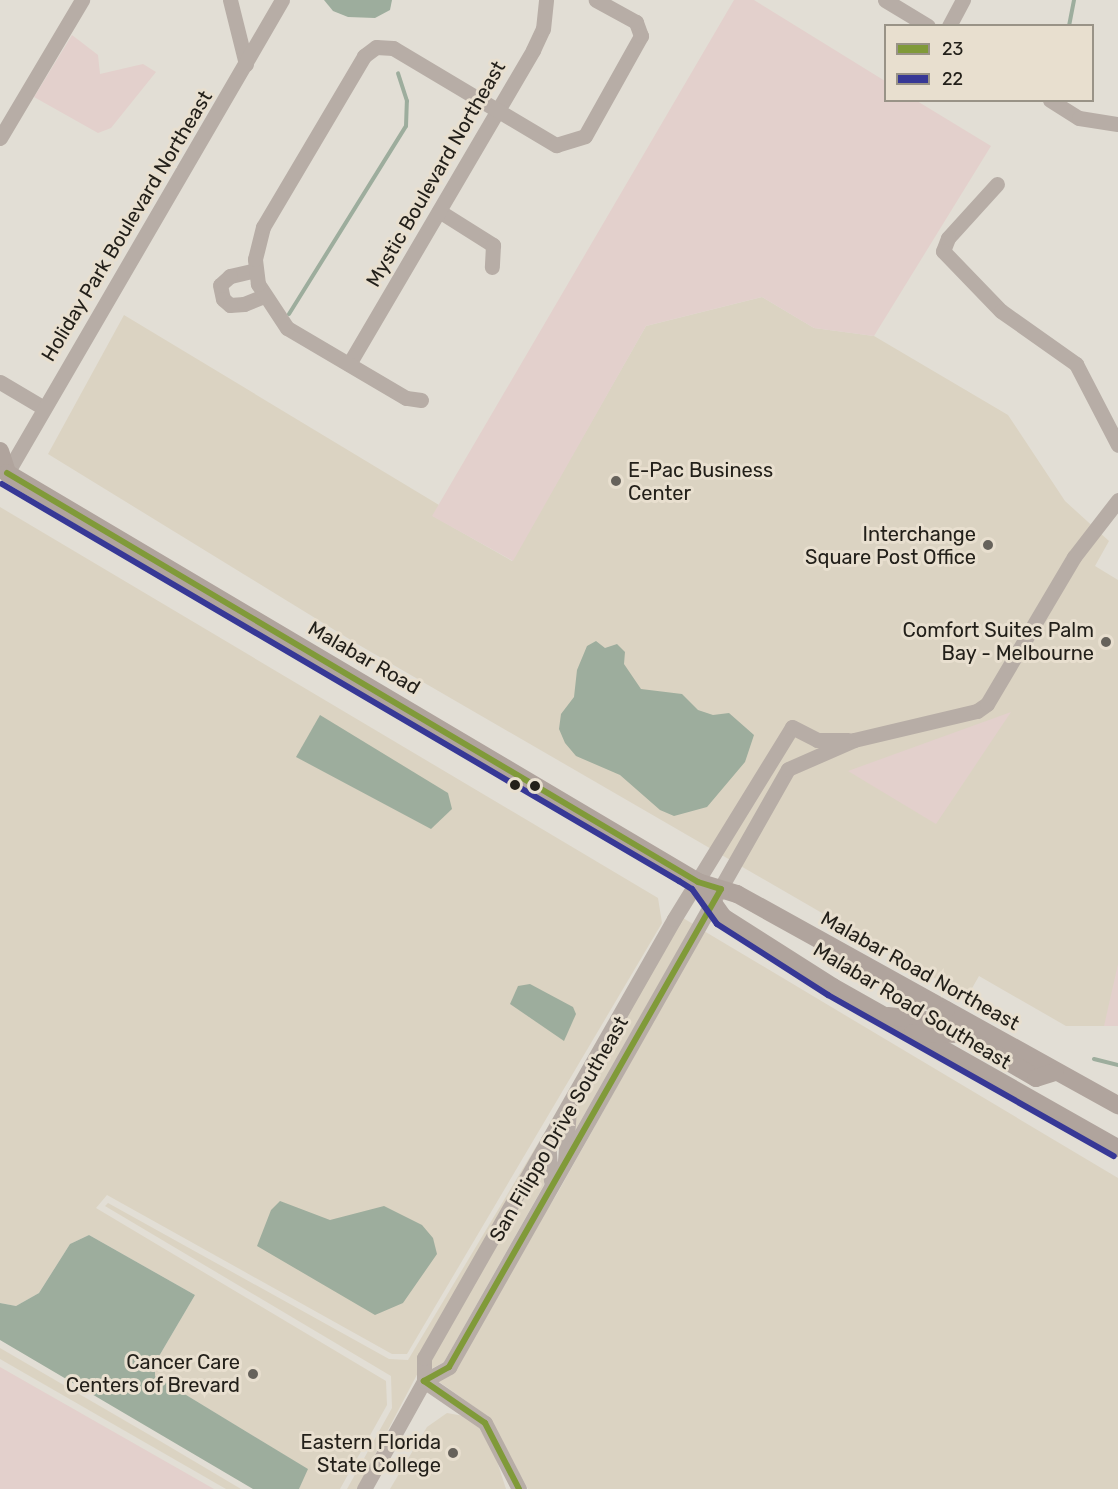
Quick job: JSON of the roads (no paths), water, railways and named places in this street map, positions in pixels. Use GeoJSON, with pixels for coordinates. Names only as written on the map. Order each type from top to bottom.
{"type":"FeatureCollection","features":[{"type":"Feature","properties":{"kind":"main road"},"geometry":{"type":"LineString","coordinates":[[0,452],[3,474]]}},
{"type":"Feature","properties":{"kind":"main road","name":"Malabar Road"},"geometry":{"type":"LineString","coordinates":[[3,474],[698,882]]}},
{"type":"Feature","properties":{"kind":"main road","name":"Malabar Road Southeast"},"geometry":{"type":"LineString","coordinates":[[698,882],[717,896],[723,917],[883,1016],[1112,1144]]}},
{"type":"Feature","properties":{"kind":"main road","name":"Malabar Road Northeast"},"geometry":{"type":"LineString","coordinates":[[717,896],[946,1011],[1118,1105]]}},
{"type":"Feature","properties":{"kind":"main road"},"geometry":{"type":"LineString","coordinates":[[883,1016],[933,1021],[946,1011]]}},
{"type":"Feature","properties":{"kind":"main road"},"geometry":{"type":"LineString","coordinates":[[913,1033],[961,1034],[1027,1074],[1043,1077],[1055,1072]]}},
{"type":"Feature","properties":{"kind":"street"},"geometry":{"type":"LineString","coordinates":[[0,138],[82,0]]}},
{"type":"Feature","properties":{"kind":"street"},"geometry":{"type":"LineString","coordinates":[[230,0],[246,64]]}},
{"type":"Feature","properties":{"kind":"street","name":"Holiday Park Boulevard Northeast"},"geometry":{"type":"LineString","coordinates":[[3,474],[44,408],[282,0]]}},
{"type":"Feature","properties":{"kind":"street","name":"Mystic Boulevard Northeast"},"geometry":{"type":"LineString","coordinates":[[349,364],[543,29],[546,0]]}},
{"type":"Feature","properties":{"kind":"street"},"geometry":{"type":"LineString","coordinates":[[421,400],[406,398],[287,328],[264,296],[255,270],[263,226],[364,56],[376,47],[393,48],[556,145],[585,136],[641,36],[636,22],[596,0]]}},
{"type":"Feature","properties":{"kind":"street"},"geometry":{"type":"LineString","coordinates":[[885,0],[925,24]]}},
{"type":"Feature","properties":{"kind":"street"},"geometry":{"type":"LineString","coordinates":[[950,24],[963,0]]}},
{"type":"Feature","properties":{"kind":"street"},"geometry":{"type":"LineString","coordinates":[[1053,102],[1079,118],[1118,124]]}},
{"type":"Feature","properties":{"kind":"street"},"geometry":{"type":"LineString","coordinates":[[997,184],[948,238],[943,251],[1001,311],[1076,364],[1118,445]]}},
{"type":"Feature","properties":{"kind":"street"},"geometry":{"type":"LineString","coordinates":[[439,211],[493,245],[492,267]]}},
{"type":"Feature","properties":{"kind":"street"},"geometry":{"type":"LineString","coordinates":[[255,270],[230,276],[220,285],[223,299],[230,304],[244,304],[264,296]]}},
{"type":"Feature","properties":{"kind":"street"},"geometry":{"type":"LineString","coordinates":[[0,382],[44,408]]}},
{"type":"Feature","properties":{"kind":"street"},"geometry":{"type":"LineString","coordinates":[[854,740],[977,711],[987,704],[1074,557],[1118,500]]}},
{"type":"Feature","properties":{"kind":"street","name":"San Filippo Drive Southeast"},"geometry":{"type":"LineString","coordinates":[[364,1489],[424,1381],[424,1358],[572,1098],[792,727],[817,740],[854,740]]}},
{"type":"Feature","properties":{"kind":"street","name":"San Filippo Drive Southeast"},"geometry":{"type":"LineString","coordinates":[[424,1381],[449,1367],[788,769],[854,740]]}},
{"type":"Feature","properties":{"kind":"street"},"geometry":{"type":"LineString","coordinates":[[565,1162],[572,1098]]}},
{"type":"Feature","properties":{"kind":"street"},"geometry":{"type":"LineString","coordinates":[[548,1140],[551,1187]]}},
{"type":"Feature","properties":{"kind":"street"},"geometry":{"type":"LineString","coordinates":[[424,1381],[485,1424],[519,1489]]}},
{"type":"Feature","properties":{"kind":"waterway"},"geometry":{"type":"LineString","coordinates":[[1069,24],[1074,0]]}},
{"type":"Feature","properties":{"kind":"waterway"},"geometry":{"type":"LineString","coordinates":[[289,314],[406,126],[407,101],[398,73]]}},
{"type":"Feature","properties":{"kind":"waterway"},"geometry":{"type":"LineString","coordinates":[[1094,1059],[1118,1065]]}},
{"type":"Feature","properties":{"kind":"place","name":"E-Pac Business Center"},"geometry":{"type":"Point","coordinates":[616,481]}},
{"type":"Feature","properties":{"kind":"place","name":"Interchange Square Post Office"},"geometry":{"type":"Point","coordinates":[988,545]}},
{"type":"Feature","properties":{"kind":"place","name":"Comfort Suites Palm Bay - Melbourne"},"geometry":{"type":"Point","coordinates":[1106,642]}},
{"type":"Feature","properties":{"kind":"place","name":"Cancer Care Centers of Brevard"},"geometry":{"type":"Point","coordinates":[253,1374]}},
{"type":"Feature","properties":{"kind":"place","name":"Eastern Florida State College"},"geometry":{"type":"Point","coordinates":[453,1453]}}]}
